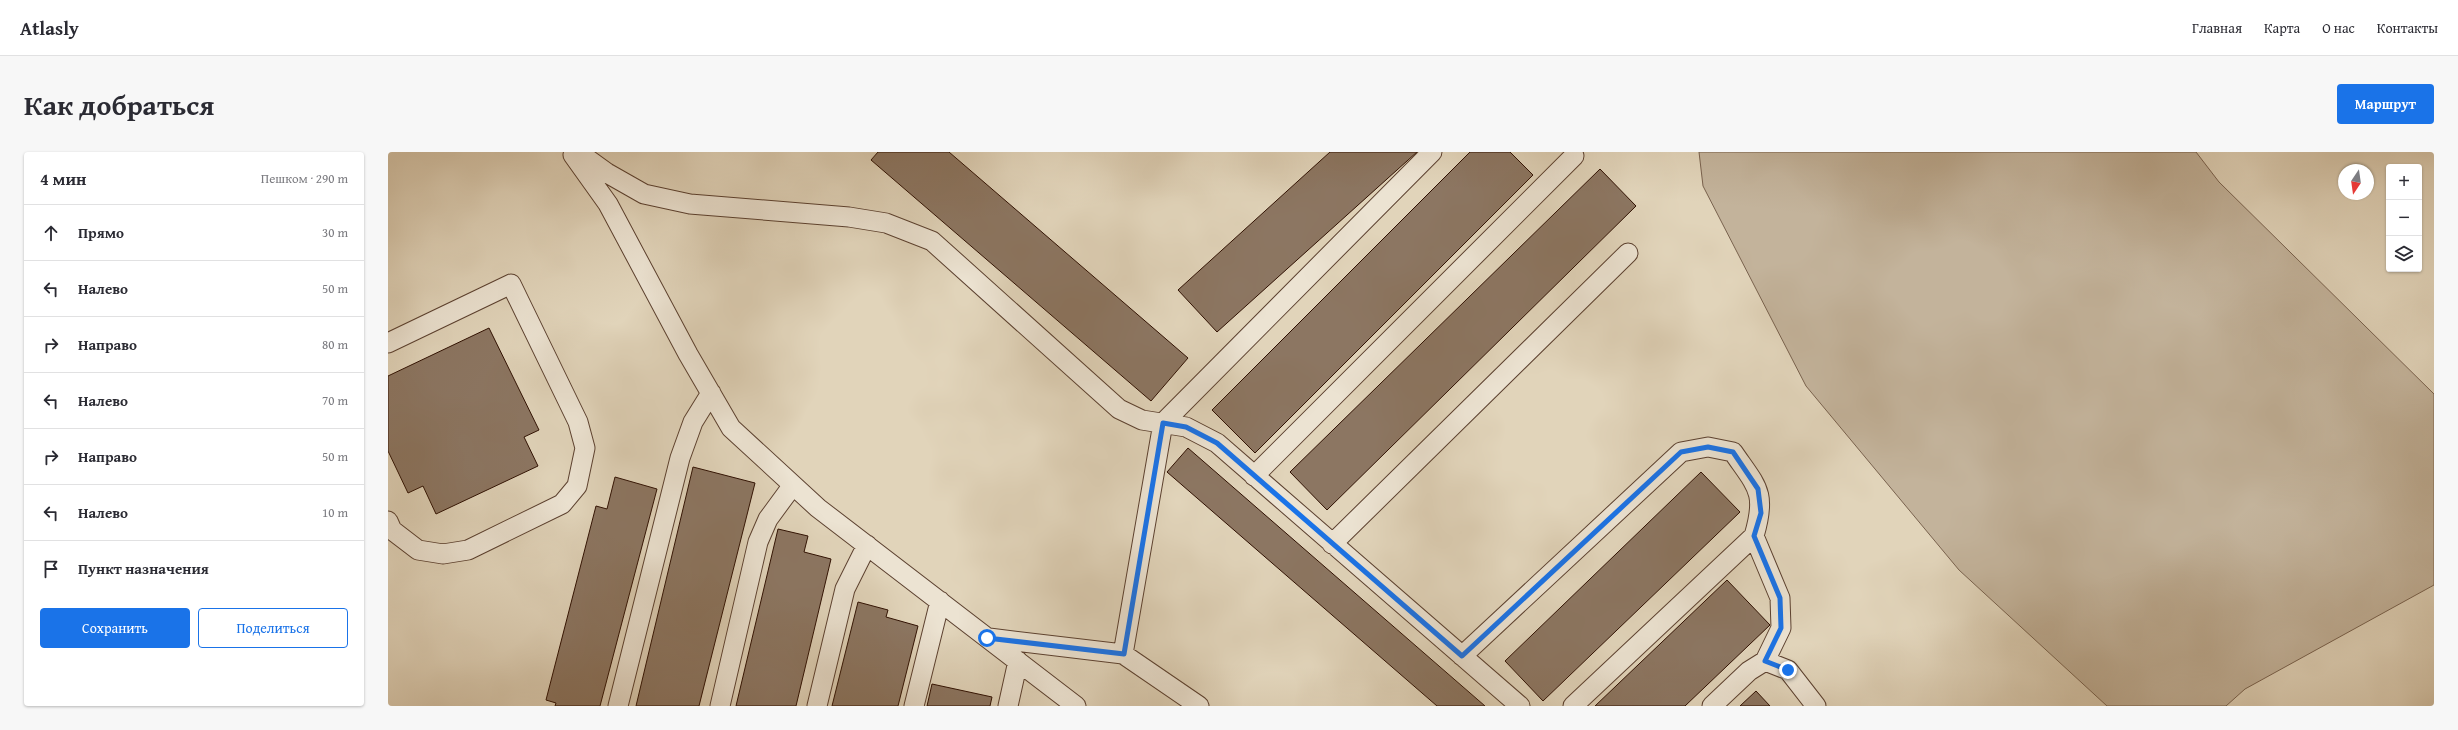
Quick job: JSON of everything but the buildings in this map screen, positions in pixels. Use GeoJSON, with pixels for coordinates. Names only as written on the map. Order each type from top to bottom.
{"type":"FeatureCollection","features":[{"type":"Feature","properties":{"kind":"lane"},"geometry":{"type":"LineString","coordinates":[[571,152],[608,204],[731,428],[818,508],[1076,706]]}},
{"type":"Feature","properties":{"kind":"lane"},"geometry":{"type":"LineString","coordinates":[[578,152],[607,173],[644,194],[690,204],[849,217],[886,223],[932,241],[1119,409],[1142,420],[1186,427],[1217,443],[1520,706]]}},
{"type":"Feature","properties":{"kind":"lane"},"geometry":{"type":"LineString","coordinates":[[1124,654],[1163,423],[1432,152]]}},
{"type":"Feature","properties":{"kind":"lane"},"geometry":{"type":"LineString","coordinates":[[1254,476],[1574,156]]}},
{"type":"Feature","properties":{"kind":"lane"},"geometry":{"type":"LineString","coordinates":[[1332,544],[1628,253]]}},
{"type":"Feature","properties":{"kind":"lane"},"geometry":{"type":"LineString","coordinates":[[388,344],[511,284],[578,422],[585,448],[577,486],[562,504],[468,550],[443,554],[418,550],[392,530],[388,521]]}},
{"type":"Feature","properties":{"kind":"lane"},"geometry":{"type":"LineString","coordinates":[[618,706],[680,458],[693,422],[711,393]]}},
{"type":"Feature","properties":{"kind":"lane"},"geometry":{"type":"LineString","coordinates":[[1462,656],[1681,452],[1708,447],[1733,452],[1758,489],[1761,513],[1754,536],[1573,706]]}},
{"type":"Feature","properties":{"kind":"lane"},"geometry":{"type":"LineString","coordinates":[[720,706],[758,542],[768,519],[793,485]]}},
{"type":"Feature","properties":{"kind":"lane"},"geometry":{"type":"LineString","coordinates":[[1712,706],[1749,670],[1765,661],[1781,628],[1780,598],[1754,536]]}},
{"type":"Feature","properties":{"kind":"lane"},"geometry":{"type":"LineString","coordinates":[[817,706],[845,589],[867,545]]}},
{"type":"Feature","properties":{"kind":"lane"},"geometry":{"type":"LineString","coordinates":[[914,706],[940,601]]}},
{"type":"Feature","properties":{"kind":"lane"},"geometry":{"type":"LineString","coordinates":[[987,638],[1124,654],[1199,706]]}},
{"type":"Feature","properties":{"kind":"lane"},"geometry":{"type":"LineString","coordinates":[[1008,706],[1018,661]]}},
{"type":"Feature","properties":{"kind":"lane"},"geometry":{"type":"LineString","coordinates":[[1765,661],[1788,670],[1816,706]]}},
{"type":"Feature","properties":{"kind":"shaded area"},"geometry":{"type":"Polygon","coordinates":[[[1699,152],[2196,152],[2219,182],[2434,394],[2434,585],[2245,689],[2226,706],[2107,706],[1959,570],[1806,386],[1703,186],[1699,152]]]}},
{"type":"Feature","properties":{"kind":"route"},"geometry":{"type":"LineString","coordinates":[[987,638],[1124,654],[1163,423],[1186,427],[1217,443],[1462,656],[1681,452],[1708,447],[1733,452],[1758,489],[1761,513],[1754,536],[1780,598],[1781,628],[1765,661],[1788,670]]}}]}
